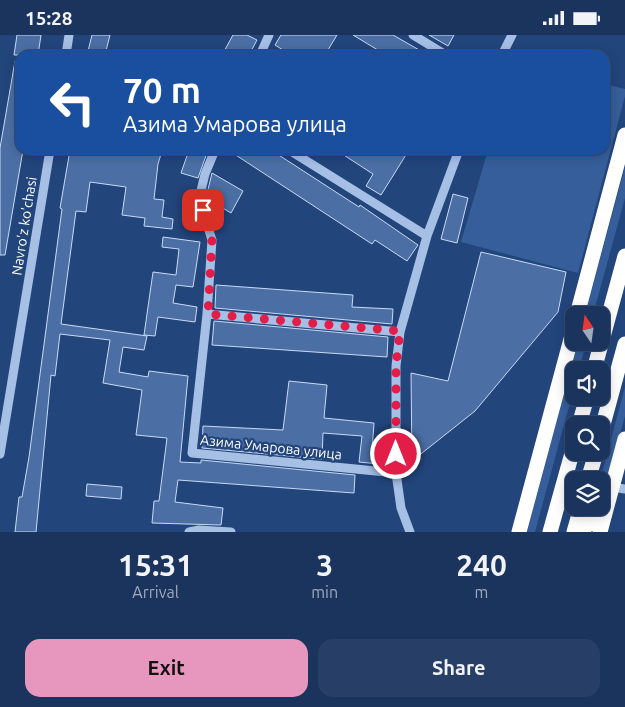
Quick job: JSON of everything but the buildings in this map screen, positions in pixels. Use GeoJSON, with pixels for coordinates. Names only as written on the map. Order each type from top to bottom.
{"type":"FeatureCollection","features":[{"type":"Feature","properties":{"kind":"highway"},"geometry":{"type":"LineString","coordinates":[[579,306],[625,135]]}},
{"type":"Feature","properties":{"kind":"highway"},"geometry":{"type":"LineString","coordinates":[[596,361],[625,256]]}},
{"type":"Feature","properties":{"kind":"highway"},"geometry":{"type":"LineString","coordinates":[[605,416],[625,344]]}},
{"type":"Feature","properties":{"kind":"highway"},"geometry":{"type":"LineString","coordinates":[[519,532],[568,351]]}},
{"type":"Feature","properties":{"kind":"highway"},"geometry":{"type":"LineString","coordinates":[[610,503],[619,488],[625,439]]}},
{"type":"Feature","properties":{"kind":"highway"},"geometry":{"type":"LineString","coordinates":[[550,532],[570,461]]}},
{"type":"Feature","properties":{"kind":"highway"},"geometry":{"type":"LineString","coordinates":[[574,532],[578,516]]}},
{"type":"Feature","properties":{"kind":"highway"},"geometry":{"type":"LineString","coordinates":[[579,532],[599,516]]}},
{"type":"Feature","properties":{"kind":"highway"},"geometry":{"type":"LineString","coordinates":[[600,532],[604,516]]}},
{"type":"Feature","properties":{"kind":"street"},"geometry":{"type":"LineString","coordinates":[[67,50],[70,35]]}},
{"type":"Feature","properties":{"kind":"street"},"geometry":{"type":"LineString","coordinates":[[262,50],[269,35]]}},
{"type":"Feature","properties":{"kind":"street"},"geometry":{"type":"LineString","coordinates":[[413,35],[438,50]]}},
{"type":"Feature","properties":{"kind":"street"},"geometry":{"type":"LineString","coordinates":[[504,50],[512,35]]}},
{"type":"Feature","properties":{"kind":"street","name":"Navro'z ko'chasi"},"geometry":{"type":"LineString","coordinates":[[0,454],[49,155]]}},
{"type":"Feature","properties":{"kind":"street","name":"Азима Умарова улица"},"geometry":{"type":"LineString","coordinates":[[213,155],[204,174],[199,199],[212,240],[208,314],[192,453],[396,473]]}},
{"type":"Feature","properties":{"kind":"street"},"geometry":{"type":"LineString","coordinates":[[297,155],[427,236]]}},
{"type":"Feature","properties":{"kind":"street"},"geometry":{"type":"LineString","coordinates":[[410,532],[401,508],[396,473],[396,366],[400,331],[427,236],[456,155]]}},
{"type":"Feature","properties":{"kind":"street"},"geometry":{"type":"LineString","coordinates":[[208,314],[400,331]]}},
{"type":"Feature","properties":{"kind":"street"},"geometry":{"type":"LineString","coordinates":[[189,532],[199,530],[231,532]]}},
{"type":"Feature","properties":{"kind":"shaded area"},"geometry":{"type":"Polygon","coordinates":[[[610,85],[625,89],[625,96],[610,152],[610,85]]]}},
{"type":"Feature","properties":{"kind":"shaded area"},"geometry":{"type":"Polygon","coordinates":[[[487,155],[609,155],[578,273],[461,242],[487,155]]]}},
{"type":"Feature","properties":{"kind":"shaded area"},"geometry":{"type":"Polygon","coordinates":[[[625,167],[625,198],[595,306],[587,306],[625,167]]]}},
{"type":"Feature","properties":{"kind":"shaded area"},"geometry":{"type":"Polygon","coordinates":[[[576,351],[584,351],[581,361],[573,361],[576,351]]]}},
{"type":"Feature","properties":{"kind":"shaded area"},"geometry":{"type":"Polygon","coordinates":[[[625,387],[625,416],[610,471],[602,471],[605,461],[610,461],[610,443],[625,387]]]}},
{"type":"Feature","properties":{"kind":"shaded area"},"geometry":{"type":"Polygon","coordinates":[[[565,391],[565,406],[569,406],[535,532],[527,532],[565,391]]]}},
{"type":"Feature","properties":{"kind":"route"},"geometry":{"type":"LineString","coordinates":[[203,210],[212,240],[208,314],[400,331],[396,366],[396,454]]}}]}
